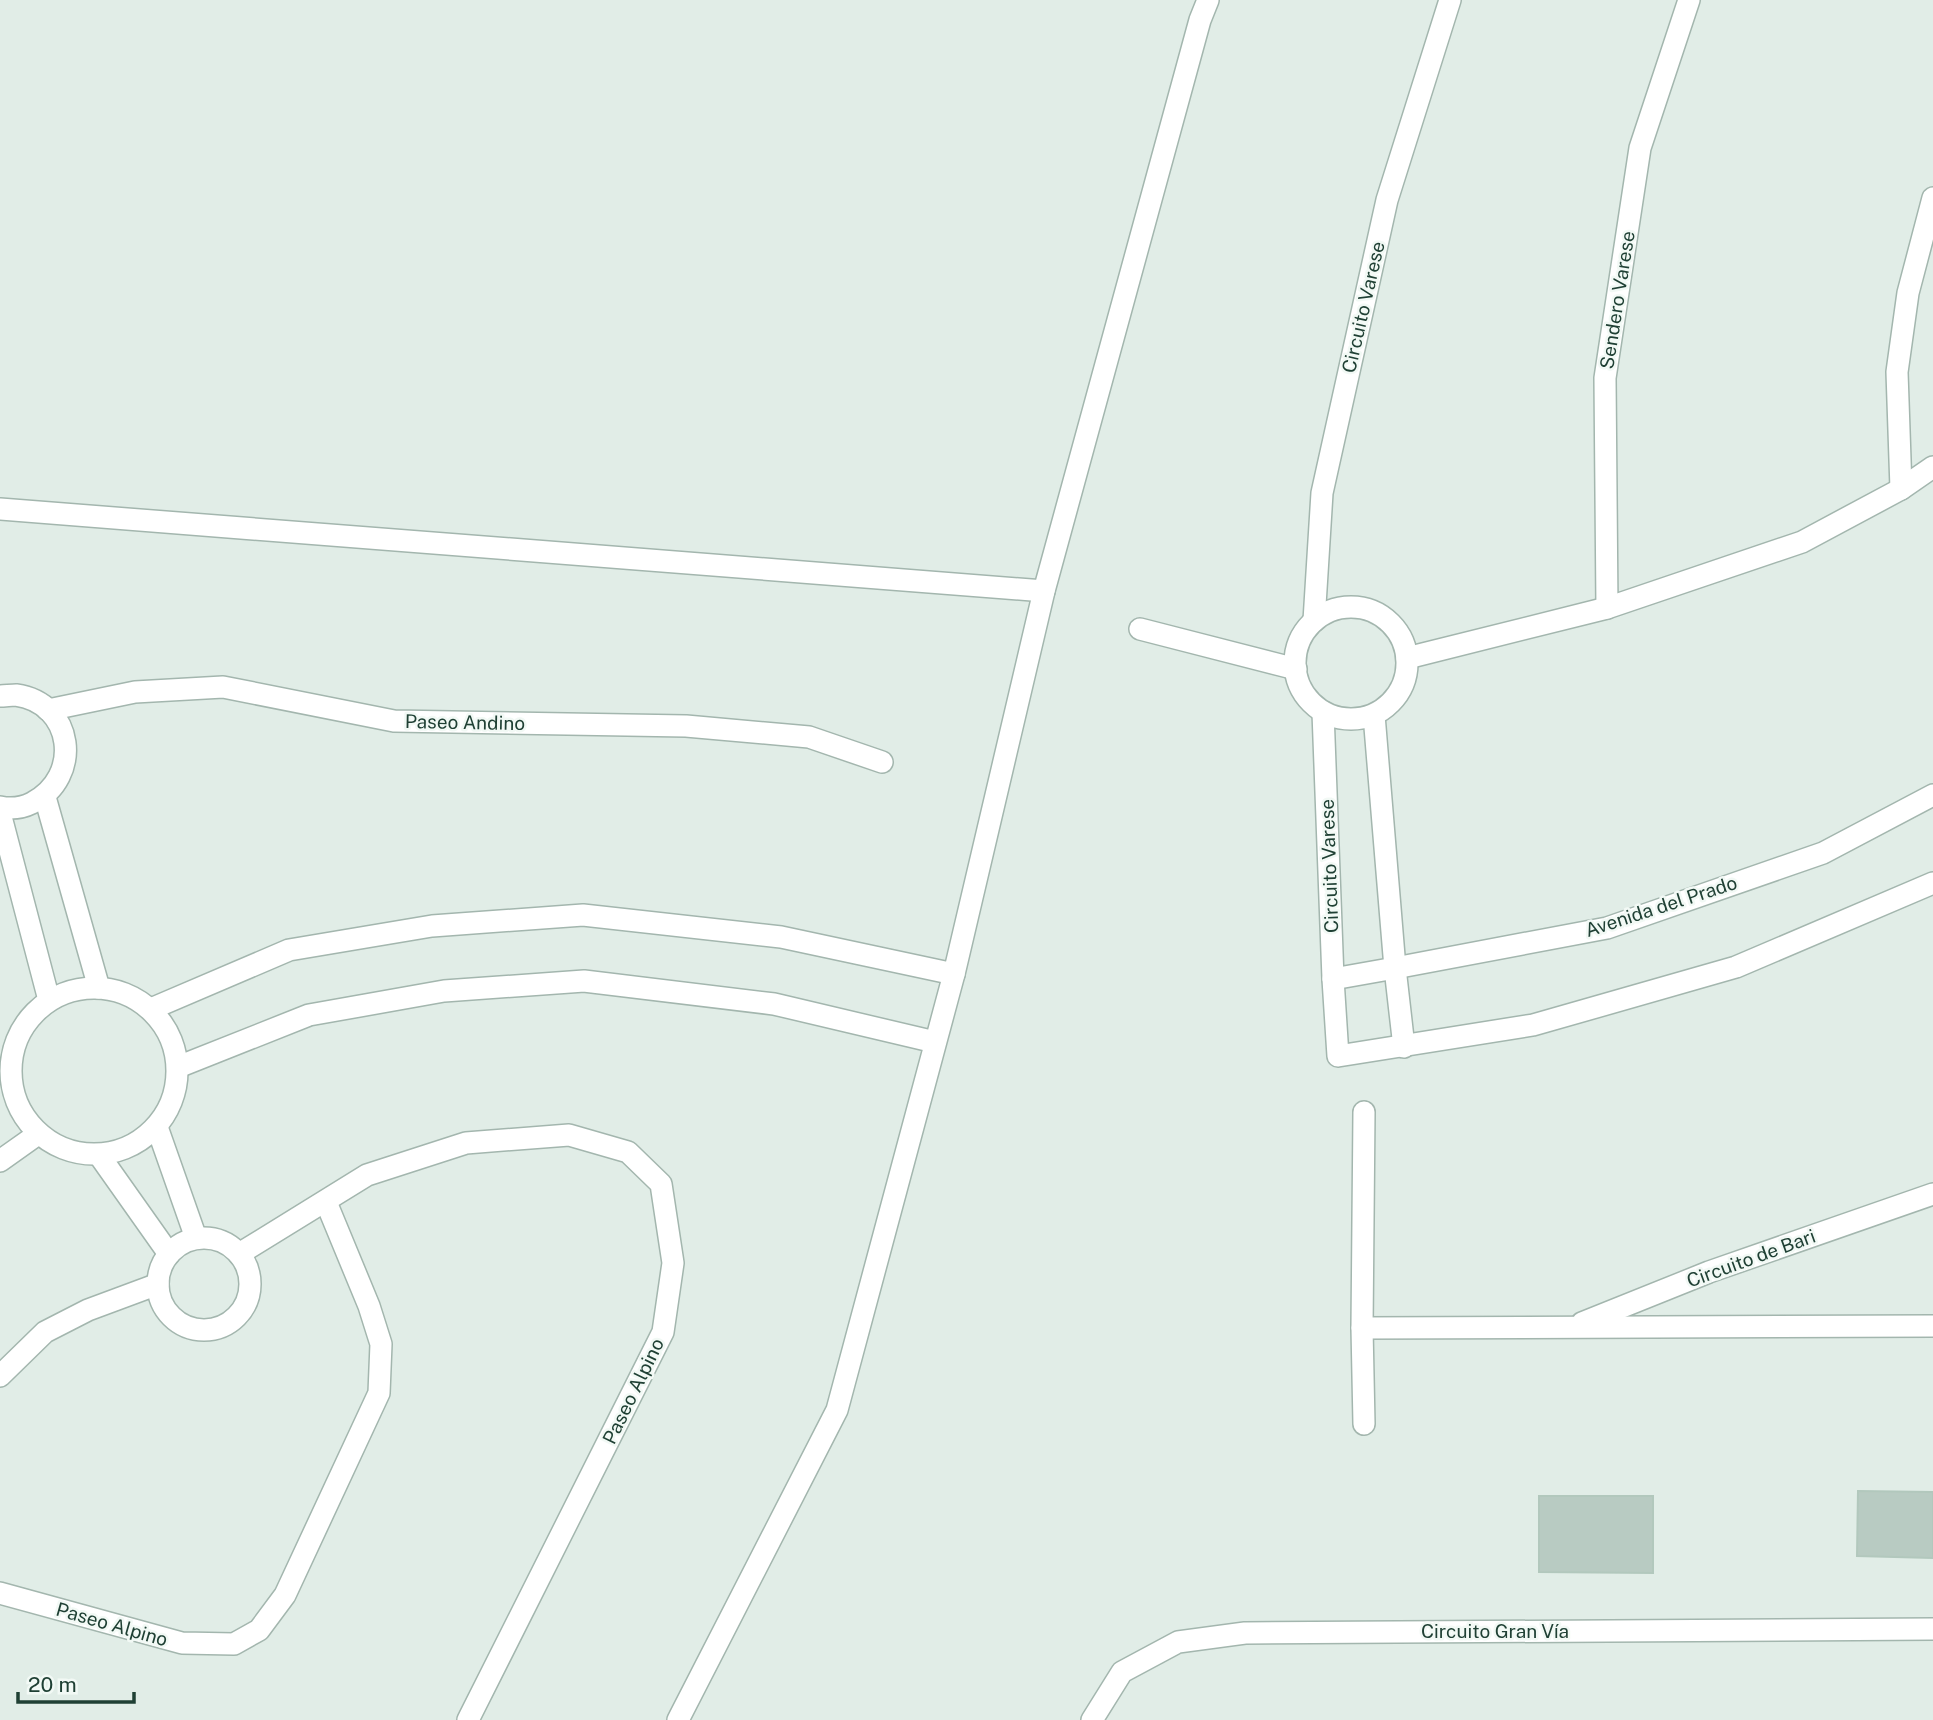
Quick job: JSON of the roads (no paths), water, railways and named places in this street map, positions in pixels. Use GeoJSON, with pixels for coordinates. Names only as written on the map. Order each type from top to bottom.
{"type":"FeatureCollection","features":[{"type":"Feature","properties":{"kind":"street"},"geometry":{"type":"LineString","coordinates":[[678,1720],[836,1410],[954,974],[1044,591],[1200,20],[1208,0]]}},
{"type":"Feature","properties":{"kind":"street","name":"Circuito Varese"},"geometry":{"type":"LineString","coordinates":[[1296,669],[1297,652],[1303,635],[1314,621],[1322,494],[1387,200],[1450,0]]}},
{"type":"Feature","properties":{"kind":"street","name":"Sendero Varese"},"geometry":{"type":"LineString","coordinates":[[1607,608],[1605,378],[1640,148],[1689,0]]}},
{"type":"Feature","properties":{"kind":"street"},"geometry":{"type":"LineString","coordinates":[[1901,489],[1898,372],[1908,293],[1933,198]]}},
{"type":"Feature","properties":{"kind":"street"},"geometry":{"type":"LineString","coordinates":[[1407,657],[1607,608],[1802,542],[1901,489],[1933,467]]}},
{"type":"Feature","properties":{"kind":"street"},"geometry":{"type":"LineString","coordinates":[[0,509],[1044,591]]}},
{"type":"Feature","properties":{"kind":"street"},"geometry":{"type":"LineString","coordinates":[[1140,629],[1296,669],[1300,686],[1310,701],[1323,712],[1340,718],[1358,720],[1389,706],[1400,692],[1406,675],[1407,657],[1403,641],[1393,625],[1379,614],[1363,608],[1346,607],[1329,612],[1314,621]]}},
{"type":"Feature","properties":{"kind":"street","name":"Paseo Andino"},"geometry":{"type":"LineString","coordinates":[[48,710],[135,692],[223,687],[394,722],[685,726],[809,737],[882,762]]}},
{"type":"Feature","properties":{"kind":"street"},"geometry":{"type":"LineString","coordinates":[[0,696],[16,695],[33,700],[48,710],[60,726],[65,744],[65,764],[57,782],[45,797],[27,806],[8,809],[0,807]]}},
{"type":"Feature","properties":{"kind":"street","name":"Circuito Varese"},"geometry":{"type":"LineString","coordinates":[[1323,712],[1338,1056],[1404,1046]]}},
{"type":"Feature","properties":{"kind":"street"},"geometry":{"type":"LineString","coordinates":[[1374,715],[1404,1046],[1533,1025],[1736,967],[1933,883]]}},
{"type":"Feature","properties":{"kind":"street","name":"Avenida del Prado"},"geometry":{"type":"LineString","coordinates":[[1333,978],[1607,928],[1823,853],[1933,795]]}},
{"type":"Feature","properties":{"kind":"street"},"geometry":{"type":"LineString","coordinates":[[45,797],[99,988]]}},
{"type":"Feature","properties":{"kind":"street"},"geometry":{"type":"LineString","coordinates":[[0,813],[49,1000]]}},
{"type":"Feature","properties":{"kind":"street"},"geometry":{"type":"LineString","coordinates":[[150,1009],[289,950],[432,926],[583,915],[781,937],[954,974]]}},
{"type":"Feature","properties":{"kind":"street"},"geometry":{"type":"LineString","coordinates":[[178,1067],[309,1016],[443,990],[584,981],[774,1004],[935,1042]]}},
{"type":"Feature","properties":{"kind":"street"},"geometry":{"type":"LineString","coordinates":[[99,988],[132,996],[150,1009],[164,1025],[174,1045],[178,1067],[176,1089],[169,1109],[157,1127],[140,1142],[120,1151],[99,1155],[77,1153],[56,1146],[38,1134],[24,1117],[15,1097],[6,1090],[20,1033],[32,1015],[49,1000],[68,991],[99,988]]}},
{"type":"Feature","properties":{"kind":"street"},"geometry":{"type":"LineString","coordinates":[[1364,1112],[1364,1424]]}},
{"type":"Feature","properties":{"kind":"street"},"geometry":{"type":"LineString","coordinates":[[157,1127],[197,1238]]}},
{"type":"Feature","properties":{"kind":"street"},"geometry":{"type":"LineString","coordinates":[[0,1161],[38,1134]]}},
{"type":"Feature","properties":{"kind":"street","name":"Paseo Alpino"},"geometry":{"type":"LineString","coordinates":[[239,1254],[367,1175],[466,1143],[569,1135],[628,1152],[661,1184],[673,1263],[663,1332],[468,1720]]}},
{"type":"Feature","properties":{"kind":"street"},"geometry":{"type":"LineString","coordinates":[[99,1155],[169,1254]]}},
{"type":"Feature","properties":{"kind":"street","name":"Circuito de Bari"},"geometry":{"type":"LineString","coordinates":[[1570,1327],[1709,1272],[1933,1194]]}},
{"type":"Feature","properties":{"kind":"street","name":"Paseo Alpino"},"geometry":{"type":"LineString","coordinates":[[0,1593],[182,1643],[234,1644],[259,1630],[285,1595],[379,1393],[381,1344],[369,1306],[326,1202]]}},
{"type":"Feature","properties":{"kind":"street"},"geometry":{"type":"LineString","coordinates":[[197,1238],[212,1238],[227,1244],[239,1254],[248,1268],[250,1284],[247,1300],[240,1314],[227,1324],[212,1329],[196,1329],[182,1324],[169,1313],[161,1300],[158,1284],[161,1268],[169,1254],[181,1244],[197,1238]]}},
{"type":"Feature","properties":{"kind":"street"},"geometry":{"type":"LineString","coordinates":[[0,1376],[45,1332],[88,1310],[158,1284]]}},
{"type":"Feature","properties":{"kind":"street","name":"Circuito de Bari"},"geometry":{"type":"LineString","coordinates":[[1362,1328],[1933,1326]]}},
{"type":"Feature","properties":{"kind":"street","name":"Circuito Gran Vía"},"geometry":{"type":"LineString","coordinates":[[1091,1720],[1122,1672],[1178,1642],[1245,1633],[1933,1629]]}}]}
